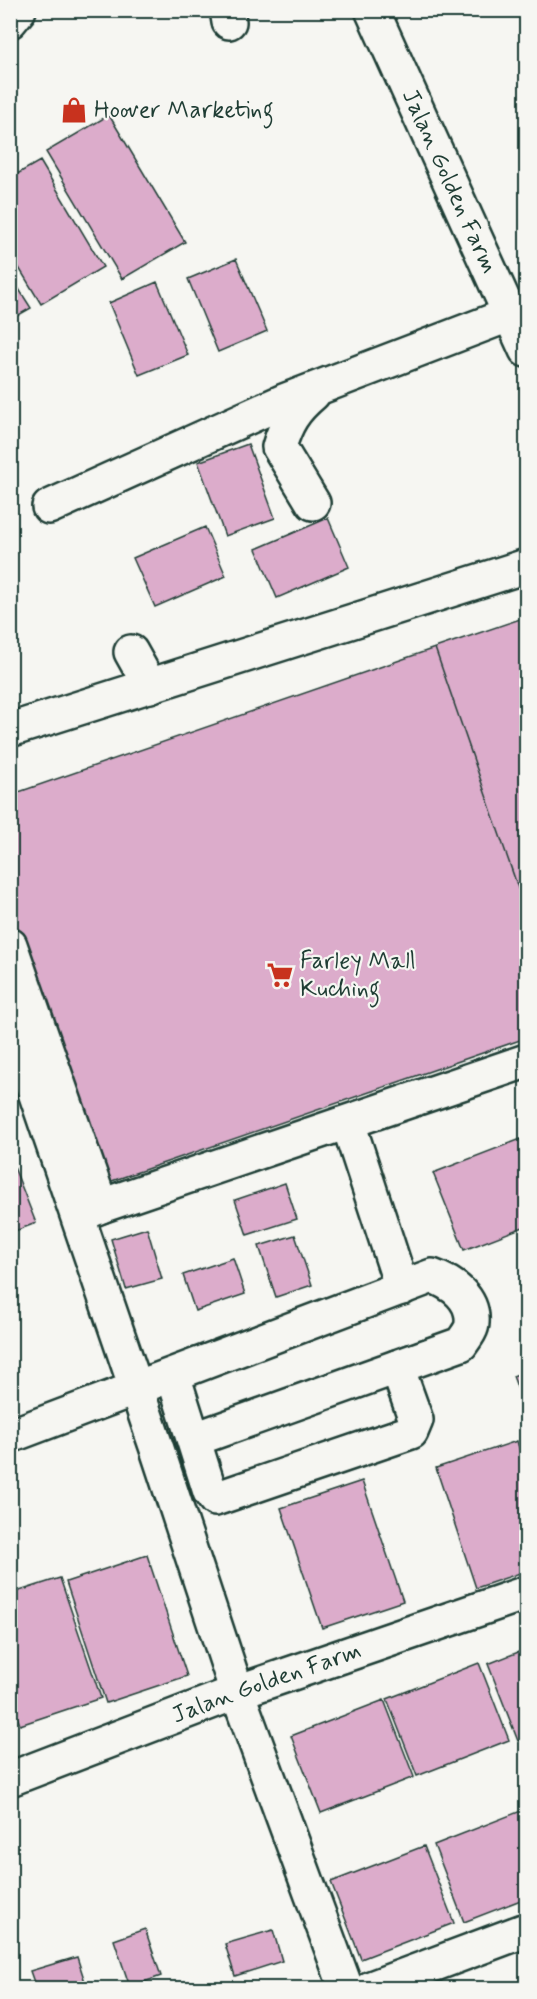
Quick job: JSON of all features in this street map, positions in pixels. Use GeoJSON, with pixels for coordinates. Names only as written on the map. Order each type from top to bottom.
{"type":"FeatureCollection","features":[{"type":"Feature","properties":{"kind":"main road"},"geometry":{"type":"LineString","coordinates":[[10,21],[19,10]]}},
{"type":"Feature","properties":{"kind":"main road","name":"Jalan Golden Farm"},"geometry":{"type":"LineString","coordinates":[[372,10],[512,314],[526,350]]}},
{"type":"Feature","properties":{"kind":"main road"},"geometry":{"type":"LineString","coordinates":[[49,507],[324,386],[512,314]]}},
{"type":"Feature","properties":{"kind":"main road"},"geometry":{"type":"LineString","coordinates":[[313,503],[279,447],[286,423],[297,407],[324,386]]}},
{"type":"Feature","properties":{"kind":"main road"},"geometry":{"type":"LineString","coordinates":[[14,734],[150,686],[526,566]]}},
{"type":"Feature","properties":{"kind":"main road"},"geometry":{"type":"LineString","coordinates":[[131,652],[150,686]]}},
{"type":"Feature","properties":{"kind":"main road"},"geometry":{"type":"LineString","coordinates":[[10,945],[89,1211],[137,1389],[237,1692],[346,1989]]}},
{"type":"Feature","properties":{"kind":"main road"},"geometry":{"type":"LineString","coordinates":[[10,1019],[89,1211]]}},
{"type":"Feature","properties":{"kind":"main road"},"geometry":{"type":"LineString","coordinates":[[89,1211],[526,1061]]}},
{"type":"Feature","properties":{"kind":"main road"},"geometry":{"type":"LineString","coordinates":[[348,1123],[402,1288]]}},
{"type":"Feature","properties":{"kind":"main road"},"geometry":{"type":"LineString","coordinates":[[10,1436],[432,1276],[453,1284],[470,1306],[472,1324],[461,1344],[195,1439]]}},
{"type":"Feature","properties":{"kind":"main road"},"geometry":{"type":"LineString","coordinates":[[177,1510],[411,1432],[416,1420],[397,1367]]}},
{"type":"Feature","properties":{"kind":"main road"},"geometry":{"type":"LineString","coordinates":[[173,1375],[210,1492],[215,1499]]}},
{"type":"Feature","properties":{"kind":"main road","name":"Jalan Golden Farm"},"geometry":{"type":"LineString","coordinates":[[10,1779],[237,1692],[526,1593]]}},
{"type":"Feature","properties":{"kind":"main road"},"geometry":{"type":"LineString","coordinates":[[371,1989],[526,1930]]}},
{"type":"Feature","properties":{"kind":"building"},"geometry":{"type":"Polygon","coordinates":[[[109,115],[185,242],[122,279],[46,152],[109,115]]]}},
{"type":"Feature","properties":{"kind":"building"},"geometry":{"type":"Polygon","coordinates":[[[40,161],[103,267],[41,304],[10,253],[10,178],[40,161]]]}},
{"type":"Feature","properties":{"kind":"building"},"geometry":{"type":"Polygon","coordinates":[[[236,259],[267,331],[218,352],[188,279],[236,259]]]}},
{"type":"Feature","properties":{"kind":"building"},"geometry":{"type":"Polygon","coordinates":[[[10,275],[31,308],[10,320],[10,275]]]}},
{"type":"Feature","properties":{"kind":"building"},"geometry":{"type":"Polygon","coordinates":[[[157,282],[188,355],[139,375],[109,303],[157,282]]]}},
{"type":"Feature","properties":{"kind":"building"},"geometry":{"type":"Polygon","coordinates":[[[248,444],[275,518],[225,536],[198,462],[248,444]]]}},
{"type":"Feature","properties":{"kind":"building"},"geometry":{"type":"Polygon","coordinates":[[[328,518],[349,567],[277,598],[256,549],[328,518]]]}},
{"type":"Feature","properties":{"kind":"building"},"geometry":{"type":"Polygon","coordinates":[[[205,527],[226,576],[155,607],[133,558],[205,527]]]}},
{"type":"Feature","properties":{"kind":"building"},"geometry":{"type":"Polygon","coordinates":[[[526,617],[526,911],[435,648],[526,617]]]}},
{"type":"Feature","properties":{"kind":"building","name":"Farley Mall Kuching"},"geometry":{"type":"Polygon","coordinates":[[[435,648],[526,911],[526,1038],[106,1183],[10,910],[10,795],[435,648]]]}},
{"type":"Feature","properties":{"kind":"building"},"geometry":{"type":"Polygon","coordinates":[[[526,1137],[526,1226],[464,1250],[433,1173],[526,1137]]]}},
{"type":"Feature","properties":{"kind":"building"},"geometry":{"type":"Polygon","coordinates":[[[10,1157],[36,1223],[10,1233],[10,1157]]]}},
{"type":"Feature","properties":{"kind":"building"},"geometry":{"type":"Polygon","coordinates":[[[285,1183],[297,1219],[247,1235],[235,1200],[285,1183]]]}},
{"type":"Feature","properties":{"kind":"building"},"geometry":{"type":"Polygon","coordinates":[[[147,1228],[162,1279],[126,1289],[111,1239],[147,1228]]]}},
{"type":"Feature","properties":{"kind":"building"},"geometry":{"type":"Polygon","coordinates":[[[295,1235],[312,1285],[276,1297],[259,1246],[295,1235]]]}},
{"type":"Feature","properties":{"kind":"building"},"geometry":{"type":"Polygon","coordinates":[[[233,1258],[245,1294],[195,1311],[183,1275],[233,1258]]]}},
{"type":"Feature","properties":{"kind":"building"},"geometry":{"type":"Polygon","coordinates":[[[526,1371],[526,1402],[523,1403],[513,1376],[526,1371]]]}},
{"type":"Feature","properties":{"kind":"building"},"geometry":{"type":"Polygon","coordinates":[[[517,1441],[526,1471],[526,1571],[476,1588],[436,1468],[517,1441]]]}},
{"type":"Feature","properties":{"kind":"building"},"geometry":{"type":"Polygon","coordinates":[[[362,1481],[403,1601],[322,1628],[281,1508],[362,1481]]]}},
{"type":"Feature","properties":{"kind":"building"},"geometry":{"type":"Polygon","coordinates":[[[147,1555],[187,1676],[106,1703],[66,1582],[147,1555]]]}},
{"type":"Feature","properties":{"kind":"building"},"geometry":{"type":"Polygon","coordinates":[[[60,1578],[101,1698],[20,1725],[10,1696],[10,1594],[60,1578]]]}},
{"type":"Feature","properties":{"kind":"building"},"geometry":{"type":"Polygon","coordinates":[[[526,1649],[526,1738],[518,1741],[488,1664],[526,1649]]]}},
{"type":"Feature","properties":{"kind":"building"},"geometry":{"type":"Polygon","coordinates":[[[479,1663],[509,1740],[417,1776],[387,1699],[479,1663]]]}},
{"type":"Feature","properties":{"kind":"building"},"geometry":{"type":"Polygon","coordinates":[[[384,1700],[414,1777],[321,1813],[291,1736],[384,1700]]]}},
{"type":"Feature","properties":{"kind":"building"},"geometry":{"type":"Polygon","coordinates":[[[526,1809],[526,1898],[464,1922],[434,1845],[526,1809]]]}},
{"type":"Feature","properties":{"kind":"building"},"geometry":{"type":"Polygon","coordinates":[[[424,1846],[454,1923],[361,1959],[331,1882],[424,1846]]]}},
{"type":"Feature","properties":{"kind":"building"},"geometry":{"type":"Polygon","coordinates":[[[145,1929],[161,1976],[130,1987],[114,1940],[145,1929]]]}},
{"type":"Feature","properties":{"kind":"building"},"geometry":{"type":"Polygon","coordinates":[[[273,1930],[282,1961],[235,1976],[225,1944],[273,1930]]]}},
{"type":"Feature","properties":{"kind":"building"},"geometry":{"type":"Polygon","coordinates":[[[77,1957],[87,1988],[36,1988],[30,1971],[77,1957]]]}},
{"type":"Feature","properties":{"kind":"building"},"geometry":{"type":"Polygon","coordinates":[[[526,1979],[526,1988],[502,1988],[526,1979]]]}},
{"type":"Feature","properties":{"kind":"place","name":"Hoover Marketing"},"geometry":{"type":"Point","coordinates":[74,110]}},
{"type":"Feature","properties":{"kind":"place","name":"Farley Mall Kuching"},"geometry":{"type":"Point","coordinates":[280,975]}}]}
